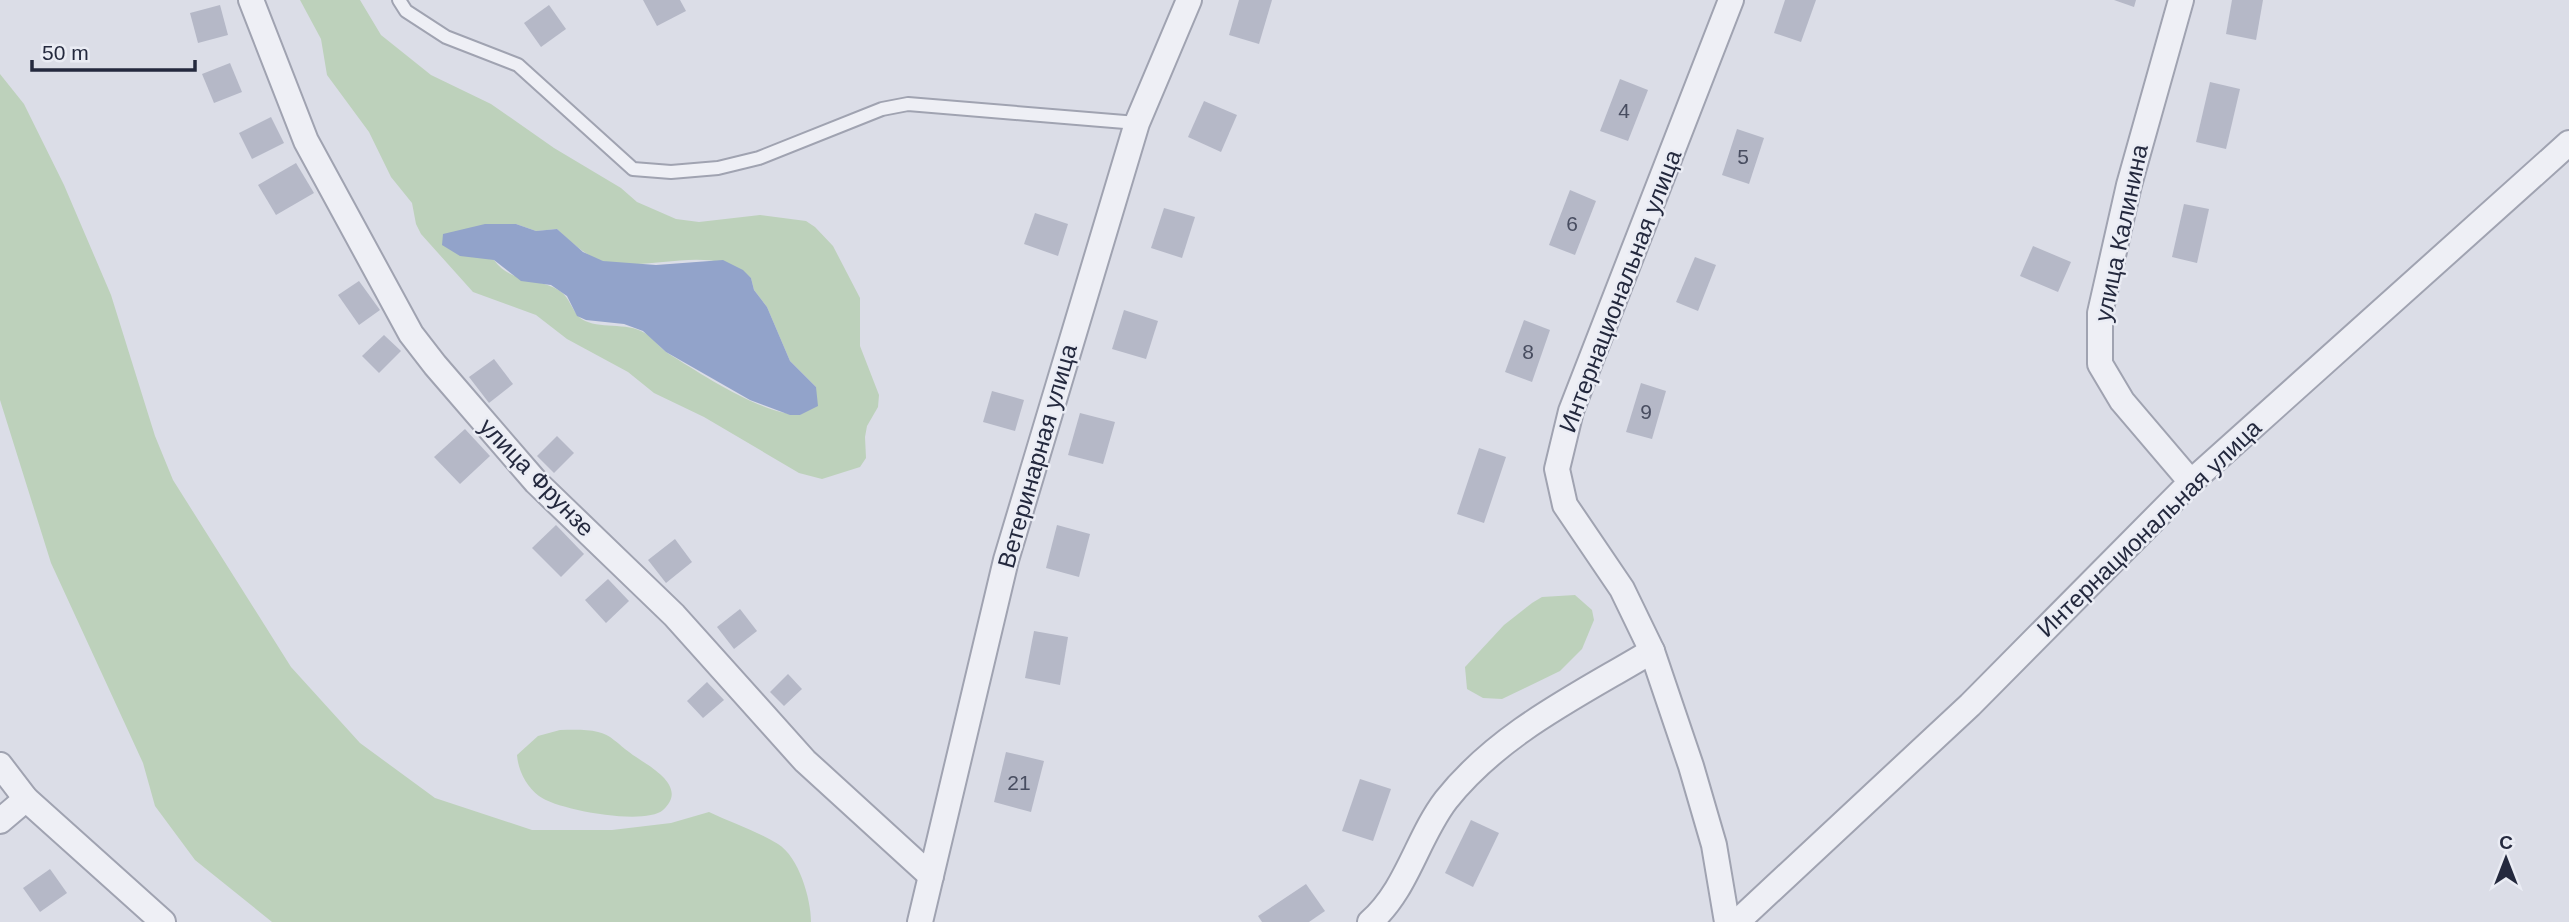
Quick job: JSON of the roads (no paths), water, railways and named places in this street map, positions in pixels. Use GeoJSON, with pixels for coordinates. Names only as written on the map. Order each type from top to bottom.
{"type":"FeatureCollection","features":[{"type":"Feature","properties":{"kind":"street","name":"улица Фрунзе"},"geometry":{"type":"LineString","coordinates":[[251,0],[306,141],[411,334],[435,365],[537,482],[674,615],[805,761],[932,876]]}},
{"type":"Feature","properties":{"kind":"street","name":"Ветеринарная улица"},"geometry":{"type":"LineString","coordinates":[[920,922],[1006,560],[1137,123],[1189,0]]}},
{"type":"Feature","properties":{"kind":"street","name":"Интернациональная улица"},"geometry":{"type":"LineString","coordinates":[[1727,922],[1714,845],[1691,766],[1652,651],[1622,590],[1565,505],[1557,469],[1571,411],[1731,0]]}},
{"type":"Feature","properties":{"kind":"street","name":"улица Калинина"},"geometry":{"type":"LineString","coordinates":[[2181,0],[2129,185],[2100,313],[2100,364],[2122,401],[2192,482]]}},
{"type":"Feature","properties":{"kind":"street","name":"Интернациональная улица"},"geometry":{"type":"LineString","coordinates":[[1737,922],[1970,705],[2192,482],[2569,143]]}},
{"type":"Feature","properties":{"kind":"street"},"geometry":{"type":"LineString","coordinates":[[1370,922],[1409,870],[1429,826],[1465,778],[1520,729],[1652,651]]}},
{"type":"Feature","properties":{"kind":"street"},"geometry":{"type":"LineString","coordinates":[[0,765],[26,799],[163,922]]}},
{"type":"Feature","properties":{"kind":"street"},"geometry":{"type":"LineString","coordinates":[[0,821],[26,799]]}},
{"type":"Feature","properties":{"kind":"lane"},"geometry":{"type":"LineString","coordinates":[[399,0],[406,11],[446,37],[518,65],[633,169],[671,172],[718,168],[759,158],[882,109],[908,104],[1137,123]]}},
{"type":"Feature","properties":{"kind":"water"},"geometry":{"type":"Polygon","coordinates":[[[485,224],[516,224],[536,231],[557,229],[583,252],[603,261],[656,265],[723,260],[743,270],[751,278],[754,290],[767,307],[790,361],[816,387],[818,406],[800,415],[790,415],[750,400],[666,352],[643,331],[624,324],[586,320],[577,316],[567,296],[551,285],[521,281],[494,260],[460,256],[442,245],[443,234],[485,224]]]}}]}
